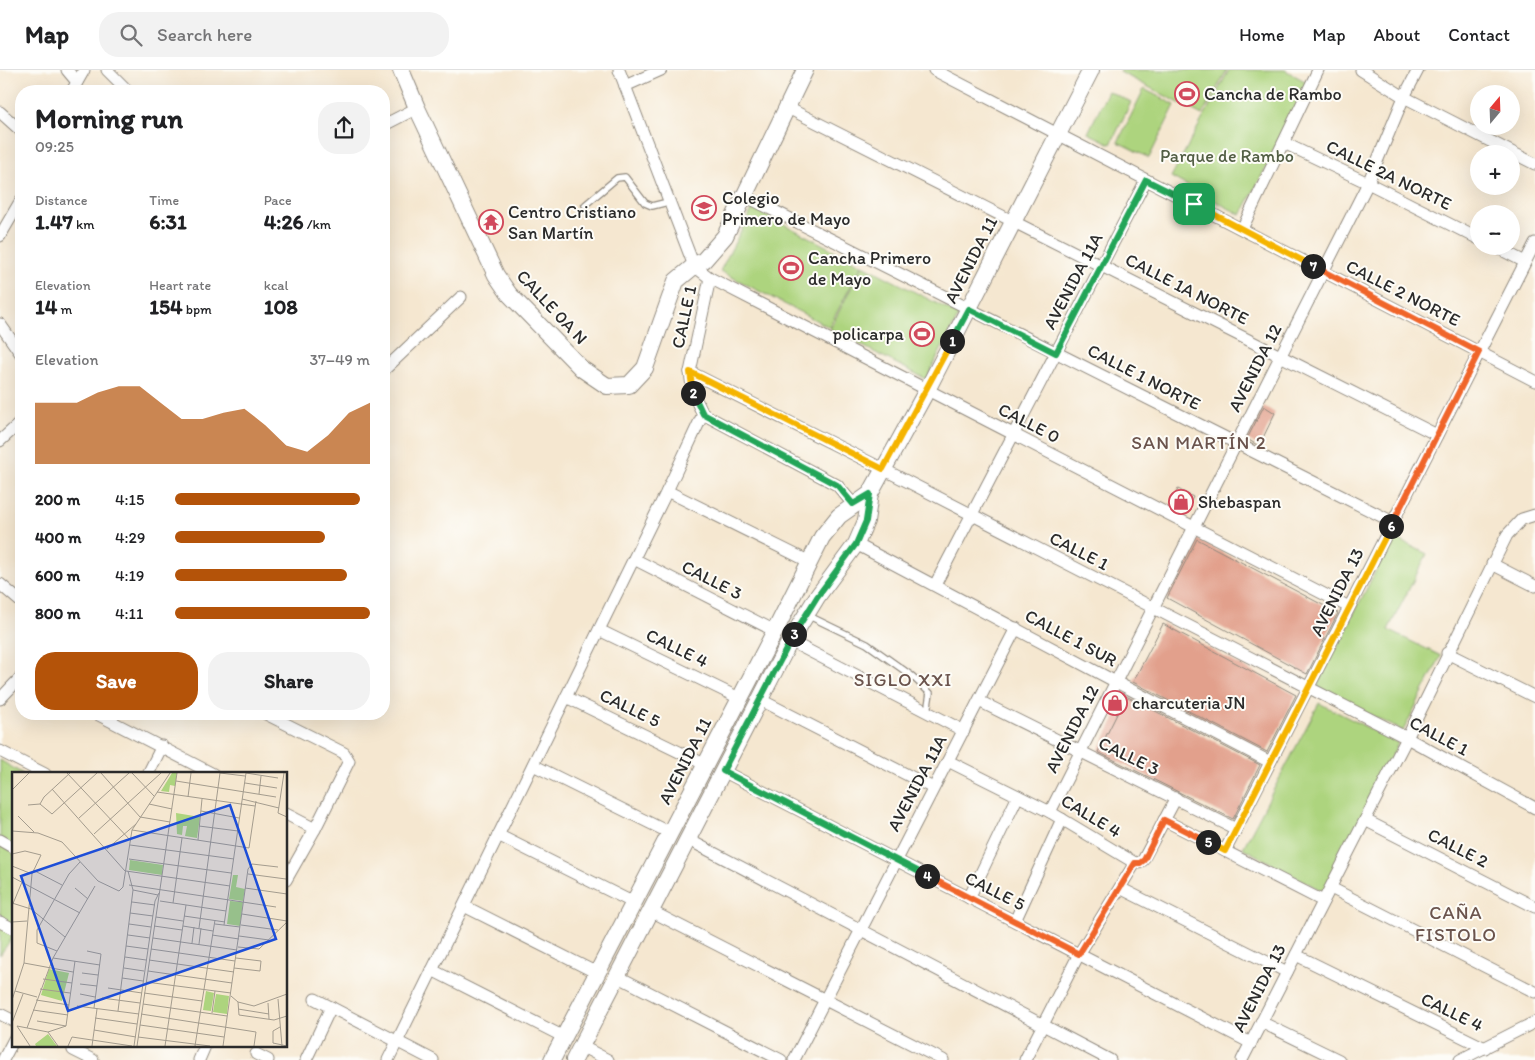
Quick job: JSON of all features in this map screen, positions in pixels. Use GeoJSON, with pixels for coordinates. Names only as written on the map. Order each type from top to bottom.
{"type":"FeatureCollection","features":[{"type":"Feature","properties":{"kind":"street"},"geometry":{"type":"LineString","coordinates":[[67,70],[74,85]]}},
{"type":"Feature","properties":{"kind":"street"},"geometry":{"type":"LineString","coordinates":[[76,85],[84,70]]}},
{"type":"Feature","properties":{"kind":"street"},"geometry":{"type":"LineString","coordinates":[[106,70],[122,85]]}},
{"type":"Feature","properties":{"kind":"street","name":"CALLE 0A N"},"geometry":{"type":"LineString","coordinates":[[402,70],[417,108],[496,274],[509,294],[582,369],[607,386],[629,385],[645,368],[676,281],[704,260],[725,236],[788,108],[799,74]]}},
{"type":"Feature","properties":{"kind":"street"},"geometry":{"type":"LineString","coordinates":[[619,70],[694,266]]}},
{"type":"Feature","properties":{"kind":"street"},"geometry":{"type":"LineString","coordinates":[[626,86],[661,70]]}},
{"type":"Feature","properties":{"kind":"street","name":"CALLE 2 NORTE"},"geometry":{"type":"LineString","coordinates":[[934,70],[1535,381]]}},
{"type":"Feature","properties":{"kind":"street","name":"AVENIDA 11"},"geometry":{"type":"LineString","coordinates":[[577,1053],[689,840],[790,641],[817,597],[856,544],[866,521],[870,494],[927,390],[1091,70]]}},
{"type":"Feature","properties":{"kind":"street"},"geometry":{"type":"LineString","coordinates":[[1242,230],[1318,70]]}},
{"type":"Feature","properties":{"kind":"street"},"geometry":{"type":"LineString","coordinates":[[1361,70],[1404,97],[1535,164]]}},
{"type":"Feature","properties":{"kind":"street","name":"AVENIDA 12"},"geometry":{"type":"LineString","coordinates":[[1050,812],[1368,183],[1404,97],[1418,70]]}},
{"type":"Feature","properties":{"kind":"street"},"geometry":{"type":"LineString","coordinates":[[390,122],[417,108]]}},
{"type":"Feature","properties":{"kind":"street","name":"CALLE 1A NORTE"},"geometry":{"type":"LineString","coordinates":[[788,108],[1437,435]]}},
{"type":"Feature","properties":{"kind":"street"},"geometry":{"type":"LineString","coordinates":[[0,112],[15,126]]}},
{"type":"Feature","properties":{"kind":"street","name":"CALLE 2A NORTE"},"geometry":{"type":"LineString","coordinates":[[1284,143],[1470,234]]}},
{"type":"Feature","properties":{"kind":"street","name":"AVENIDA 11A"},"geometry":{"type":"LineString","coordinates":[[935,585],[1146,180]]}},
{"type":"Feature","properties":{"kind":"street","name":"CALLE 1 NORTE"},"geometry":{"type":"LineString","coordinates":[[745,196],[1393,522]]}},
{"type":"Feature","properties":{"kind":"street"},"geometry":{"type":"LineString","coordinates":[[0,236],[15,210]]}},
{"type":"Feature","properties":{"kind":"street","name":"AVENIDA 13"},"geometry":{"type":"LineString","coordinates":[[1225,851],[1535,243]]}},
{"type":"Feature","properties":{"kind":"street"},"geometry":{"type":"LineString","coordinates":[[1511,255],[1525,262]]}},
{"type":"Feature","properties":{"kind":"street","name":"CALLE 0"},"geometry":{"type":"LineString","coordinates":[[694,266],[710,278],[1349,607]]}},
{"type":"Feature","properties":{"kind":"street","name":"CALLE 1"},"geometry":{"type":"LineString","coordinates":[[710,278],[690,372],[1407,738],[1535,808]]}},
{"type":"Feature","properties":{"kind":"street"},"geometry":{"type":"LineString","coordinates":[[390,363],[461,298]]}},
{"type":"Feature","properties":{"kind":"street"},"geometry":{"type":"LineString","coordinates":[[0,324],[15,345]]}},
{"type":"Feature","properties":{"kind":"street"},"geometry":{"type":"LineString","coordinates":[[690,372],[693,394],[703,414],[837,485],[853,504]]}},
{"type":"Feature","properties":{"kind":"street"},"geometry":{"type":"LineString","coordinates":[[388,1060],[634,559],[703,414]]}},
{"type":"Feature","properties":{"kind":"street"},"geometry":{"type":"LineString","coordinates":[[0,441],[15,427]]}},
{"type":"Feature","properties":{"kind":"street"},"geometry":{"type":"LineString","coordinates":[[667,491],[810,562]]}},
{"type":"Feature","properties":{"kind":"street","name":"AVENIDA 11"},"geometry":{"type":"LineString","coordinates":[[552,1060],[775,632],[822,537],[839,516],[853,504],[870,494]]}},
{"type":"Feature","properties":{"kind":"street","name":"AVENIDA 13"},"geometry":{"type":"LineString","coordinates":[[1242,1060],[1366,820],[1507,535],[1522,519],[1535,514]]}},
{"type":"Feature","properties":{"kind":"street","name":"CALLE 1 SUR"},"geometry":{"type":"LineString","coordinates":[[856,544],[1270,762]]}},
{"type":"Feature","properties":{"kind":"street","name":"CALLE 3"},"geometry":{"type":"LineString","coordinates":[[634,559],[775,632]]}},
{"type":"Feature","properties":{"kind":"street"},"geometry":{"type":"LineString","coordinates":[[1492,564],[1535,586]]}},
{"type":"Feature","properties":{"kind":"street"},"geometry":{"type":"LineString","coordinates":[[0,584],[15,597]]}},
{"type":"Feature","properties":{"kind":"street","name":"AVENIDA 11A"},"geometry":{"type":"LineString","coordinates":[[794,1060],[1016,628]]}},
{"type":"Feature","properties":{"kind":"street","name":"CALLE 4"},"geometry":{"type":"LineString","coordinates":[[599,630],[739,698]]}},
{"type":"Feature","properties":{"kind":"street"},"geometry":{"type":"LineString","coordinates":[[790,641],[964,731]]}},
{"type":"Feature","properties":{"kind":"street"},"geometry":{"type":"LineString","coordinates":[[1448,653],[1535,697]]}},
{"type":"Feature","properties":{"kind":"street"},"geometry":{"type":"LineString","coordinates":[[0,699],[15,683]]}},
{"type":"Feature","properties":{"kind":"street","name":"CALLE 5"},"geometry":{"type":"LineString","coordinates":[[566,697],[706,764]]}},
{"type":"Feature","properties":{"kind":"street"},"geometry":{"type":"LineString","coordinates":[[759,699],[933,788]]}},
{"type":"Feature","properties":{"kind":"street","name":"CALLE 3"},"geometry":{"type":"LineString","coordinates":[[979,701],[1236,829]]}},
{"type":"Feature","properties":{"kind":"street"},"geometry":{"type":"LineString","coordinates":[[109,720],[209,772]]}},
{"type":"Feature","properties":{"kind":"street"},"geometry":{"type":"LineString","coordinates":[[278,720],[344,753],[349,760],[315,829],[288,876]]}},
{"type":"Feature","properties":{"kind":"street"},"geometry":{"type":"LineString","coordinates":[[149,772],[162,746]]}},
{"type":"Feature","properties":{"kind":"street"},"geometry":{"type":"LineString","coordinates":[[0,751],[41,772]]}},
{"type":"Feature","properties":{"kind":"street","name":"CALLE 4"},"geometry":{"type":"LineString","coordinates":[[948,761],[1050,812],[1135,863]]}},
{"type":"Feature","properties":{"kind":"street"},"geometry":{"type":"LineString","coordinates":[[533,765],[670,833]]}},
{"type":"Feature","properties":{"kind":"street","name":"CALLE 5"},"geometry":{"type":"LineString","coordinates":[[723,771],[1250,1043]]}},
{"type":"Feature","properties":{"kind":"street"},"geometry":{"type":"LineString","coordinates":[[969,898],[1018,796]]}},
{"type":"Feature","properties":{"kind":"street"},"geometry":{"type":"LineString","coordinates":[[1025,1060],[1079,954],[1135,863],[1140,863],[1144,860],[1176,798]]}},
{"type":"Feature","properties":{"kind":"street"},"geometry":{"type":"LineString","coordinates":[[288,815],[315,829]]}},
{"type":"Feature","properties":{"kind":"street"},"geometry":{"type":"LineString","coordinates":[[1015,921],[1062,819]]}},
{"type":"Feature","properties":{"kind":"street"},"geometry":{"type":"LineString","coordinates":[[1164,820],[1324,901]]}},
{"type":"Feature","properties":{"kind":"street","name":"CALLE 2"},"geometry":{"type":"LineString","coordinates":[[1366,820],[1535,907]]}},
{"type":"Feature","properties":{"kind":"street"},"geometry":{"type":"LineString","coordinates":[[498,835],[634,903]]}},
{"type":"Feature","properties":{"kind":"street"},"geometry":{"type":"LineString","coordinates":[[0,840],[12,847]]}},
{"type":"Feature","properties":{"kind":"street"},"geometry":{"type":"LineString","coordinates":[[689,840],[1110,1060]]}},
{"type":"Feature","properties":{"kind":"street"},"geometry":{"type":"LineString","coordinates":[[1120,888],[1287,972]]}},
{"type":"Feature","properties":{"kind":"street"},"geometry":{"type":"LineString","coordinates":[[1331,888],[1535,992]]}},
{"type":"Feature","properties":{"kind":"street"},"geometry":{"type":"LineString","coordinates":[[464,906],[598,973]]}},
{"type":"Feature","properties":{"kind":"street"},"geometry":{"type":"LineString","coordinates":[[651,911],[943,1060]]}},
{"type":"Feature","properties":{"kind":"street"},"geometry":{"type":"LineString","coordinates":[[0,922],[12,928]]}},
{"type":"Feature","properties":{"kind":"street","name":"CALLE 4"},"geometry":{"type":"LineString","coordinates":[[1296,955],[1485,1048]]}},
{"type":"Feature","properties":{"kind":"street"},"geometry":{"type":"LineString","coordinates":[[432,970],[564,1037]]}},
{"type":"Feature","properties":{"kind":"street"},"geometry":{"type":"LineString","coordinates":[[616,976],[781,1060]]}},
{"type":"Feature","properties":{"kind":"street"},"geometry":{"type":"LineString","coordinates":[[315,999],[433,1060]]}},
{"type":"Feature","properties":{"kind":"street"},"geometry":{"type":"LineString","coordinates":[[306,1060],[331,1007]]}},
{"type":"Feature","properties":{"kind":"street"},"geometry":{"type":"LineString","coordinates":[[0,1014],[12,1020]]}},
{"type":"Feature","properties":{"kind":"street"},"geometry":{"type":"LineString","coordinates":[[1261,1022],[1339,1060]]}},
{"type":"Feature","properties":{"kind":"street"},"geometry":{"type":"LineString","coordinates":[[1460,1060],[1535,1022]]}},
{"type":"Feature","properties":{"kind":"street"},"geometry":{"type":"LineString","coordinates":[[3,1060],[12,1043]]}},
{"type":"Feature","properties":{"kind":"street"},"geometry":{"type":"LineString","coordinates":[[199,1060],[205,1048]]}},
{"type":"Feature","properties":{"kind":"street"},"geometry":{"type":"LineString","coordinates":[[73,1050],[93,1060]]}},
{"type":"Feature","properties":{"kind":"street"},"geometry":{"type":"LineString","coordinates":[[577,1053],[608,1060]]}},
{"type":"Feature","properties":{"kind":"street"},"geometry":{"type":"LineString","coordinates":[[256,1054],[268,1060]]}},
{"type":"Feature","properties":{"kind":"lane"},"geometry":{"type":"LineString","coordinates":[[585,205],[617,178],[625,177],[645,203],[652,206],[668,202]]}},
{"type":"Feature","properties":{"kind":"lane"},"geometry":{"type":"LineString","coordinates":[[806,615],[867,644],[912,676],[930,693],[927,712]]}},
{"type":"Feature","properties":{"kind":"green space","name":"Cancha de Rambo"},"geometry":{"type":"Polygon","coordinates":[[[1121,70],[1227,70],[1202,115],[1120,72],[1121,70]]]}},
{"type":"Feature","properties":{"kind":"green space","name":"Parque de Rambo"},"geometry":{"type":"Polygon","coordinates":[[[1229,70],[1285,70],[1310,84],[1241,215],[1171,177],[1229,70]]]}},
{"type":"Feature","properties":{"kind":"green space"},"geometry":{"type":"Polygon","coordinates":[[[1144,89],[1175,105],[1149,158],[1118,142],[1144,89]]]}},
{"type":"Feature","properties":{"kind":"green space"},"geometry":{"type":"Polygon","coordinates":[[[1108,91],[1131,102],[1111,144],[1088,133],[1108,91]]]}},
{"type":"Feature","properties":{"kind":"green space","name":"Cancha Primero de Mayo"},"geometry":{"type":"Polygon","coordinates":[[[753,208],[862,265],[829,327],[720,271],[753,208]]]}},
{"type":"Feature","properties":{"kind":"green space"},"geometry":{"type":"Polygon","coordinates":[[[863,265],[959,315],[926,379],[830,329],[863,265]]]}},
{"type":"Feature","properties":{"kind":"green space"},"geometry":{"type":"Polygon","coordinates":[[[1393,537],[1427,554],[1388,630],[1441,656],[1403,731],[1316,688],[1393,537]]]}},
{"type":"Feature","properties":{"kind":"green space"},"geometry":{"type":"Polygon","coordinates":[[[1319,703],[1398,743],[1326,893],[1243,848],[1319,703]]]}},
{"type":"Feature","properties":{"kind":"green space"},"geometry":{"type":"Polygon","coordinates":[[[0,760],[20,772],[12,772],[12,938],[0,955],[0,760]]]}},
{"type":"Feature","properties":{"kind":"building"},"geometry":{"type":"Polygon","coordinates":[[[1264,406],[1275,413],[1259,446],[1247,439],[1264,406]]]}},
{"type":"Feature","properties":{"kind":"building","name":"Shebaspan"},"geometry":{"type":"Polygon","coordinates":[[[1178,489],[1193,497],[1185,514],[1170,506],[1178,489]]]}},
{"type":"Feature","properties":{"kind":"building"},"geometry":{"type":"Polygon","coordinates":[[[1197,539],[1338,613],[1307,674],[1167,598],[1197,539]]]}},
{"type":"Feature","properties":{"kind":"building"},"geometry":{"type":"Polygon","coordinates":[[[1163,624],[1296,695],[1267,752],[1133,682],[1163,624]]]}},
{"type":"Feature","properties":{"kind":"building"},"geometry":{"type":"Polygon","coordinates":[[[1126,696],[1260,765],[1233,819],[1098,752],[1126,696]]]}},
{"type":"Feature","properties":{"kind":"place","name":"Cancha de Rambo"},"geometry":{"type":"Point","coordinates":[1187,94]}},
{"type":"Feature","properties":{"kind":"place","name":"Colegio Primero de Mayo"},"geometry":{"type":"Point","coordinates":[704,208]}},
{"type":"Feature","properties":{"kind":"place","name":"Centro Cristiano San Martín"},"geometry":{"type":"Point","coordinates":[491,222]}},
{"type":"Feature","properties":{"kind":"place","name":"Cancha Primero de Mayo"},"geometry":{"type":"Point","coordinates":[791,268]}},
{"type":"Feature","properties":{"kind":"place","name":"policarpa"},"geometry":{"type":"Point","coordinates":[922,334]}},
{"type":"Feature","properties":{"kind":"place","name":"Shebaspan"},"geometry":{"type":"Point","coordinates":[1181,502]}},
{"type":"Feature","properties":{"kind":"place","name":"charcuteria JN"},"geometry":{"type":"Point","coordinates":[1115,703]}},
{"type":"Feature","properties":{"kind":"district","name":"SAN MARTÍN 2"},"geometry":{"type":"Point","coordinates":[1199,442]}},
{"type":"Feature","properties":{"kind":"district","name":"SIGLO XXI"},"geometry":{"type":"Point","coordinates":[903,679]}},
{"type":"Feature","properties":{"kind":"district","name":"CAÑA FISTOLO"},"geometry":{"type":"Point","coordinates":[1456,923]}},
{"type":"Feature","properties":{"kind":"route"},"geometry":{"type":"LineString","coordinates":[[1146,180],[1194,204],[1479,352],[1225,851],[1164,820],[1144,860],[1140,863],[1135,863],[1079,954],[723,771],[790,641],[817,597],[856,544],[866,521],[870,494],[853,504],[837,485],[703,414],[693,394],[690,372],[883,469],[969,309],[1056,353],[1146,180]]}}]}
